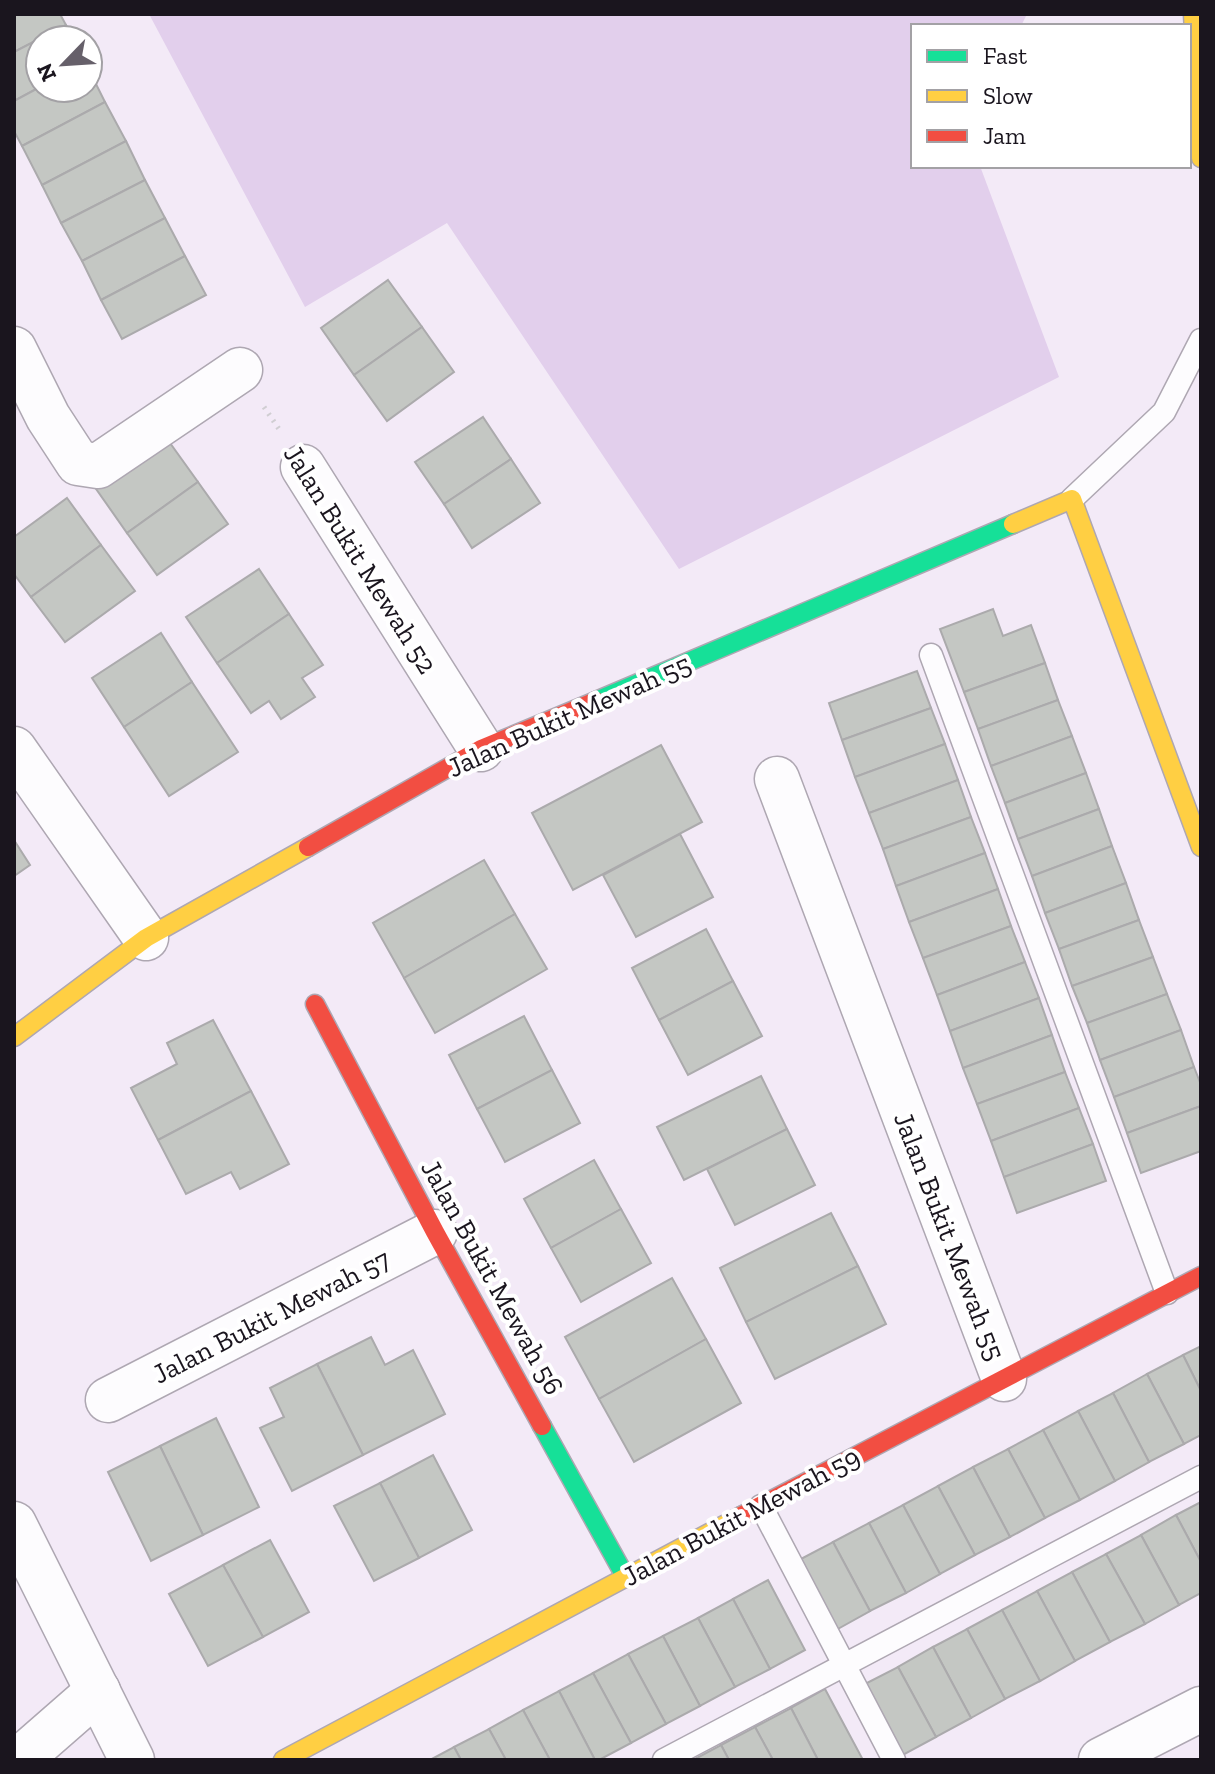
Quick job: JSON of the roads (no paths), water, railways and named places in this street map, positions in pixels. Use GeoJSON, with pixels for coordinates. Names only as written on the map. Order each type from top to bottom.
{"type":"FeatureCollection","features":[{"type":"Feature","properties":{"kind":"main road"},"geometry":{"type":"LineString","coordinates":[[1193,14],[1201,158]]}},
{"type":"Feature","properties":{"kind":"main road"},"geometry":{"type":"LineString","coordinates":[[1072,499],[1201,847]]}},
{"type":"Feature","properties":{"kind":"main road","name":"Jalan Bukit Mewah 55"},"geometry":{"type":"LineString","coordinates":[[14,1037],[146,938],[481,749],[1072,499]]}},
{"type":"Feature","properties":{"kind":"main road","name":"Jalan Bukit Mewah 56"},"geometry":{"type":"LineString","coordinates":[[315,1004],[435,1232],[625,1576]]}},
{"type":"Feature","properties":{"kind":"main road","name":"Jalan Bukit Mewah 59"},"geometry":{"type":"LineString","coordinates":[[283,1760],[625,1576],[1201,1276]]}},
{"type":"Feature","properties":{"kind":"street"},"geometry":{"type":"LineString","coordinates":[[14,349],[48,417],[78,463],[98,466],[240,370]]}},
{"type":"Feature","properties":{"kind":"street","name":"Jalan Bukit Mewah 52"},"geometry":{"type":"LineString","coordinates":[[303,467],[481,749]]}},
{"type":"Feature","properties":{"kind":"street"},"geometry":{"type":"LineString","coordinates":[[14,749],[146,938]]}},
{"type":"Feature","properties":{"kind":"street","name":"Jalan Bukit Mewah 55"},"geometry":{"type":"LineString","coordinates":[[777,779],[1004,1379]]}},
{"type":"Feature","properties":{"kind":"street","name":"Jalan Bukit Mewah 57"},"geometry":{"type":"LineString","coordinates":[[108,1400],[435,1232]]}},
{"type":"Feature","properties":{"kind":"street"},"geometry":{"type":"LineString","coordinates":[[14,1524],[132,1760]]}},
{"type":"Feature","properties":{"kind":"street"},"geometry":{"type":"LineString","coordinates":[[19,1760],[98,1691]]}},
{"type":"Feature","properties":{"kind":"street"},"geometry":{"type":"LineString","coordinates":[[1101,1760],[1201,1709]]}},
{"type":"Feature","properties":{"kind":"lane"},"geometry":{"type":"LineString","coordinates":[[1072,499],[1164,412],[1201,340]]}},
{"type":"Feature","properties":{"kind":"lane"},"geometry":{"type":"LineString","coordinates":[[931,655],[1167,1293]]}},
{"type":"Feature","properties":{"kind":"lane"},"geometry":{"type":"LineString","coordinates":[[664,1760],[1201,1477]]}},
{"type":"Feature","properties":{"kind":"lane"},"geometry":{"type":"LineString","coordinates":[[761,1506],[894,1760]]}}]}
